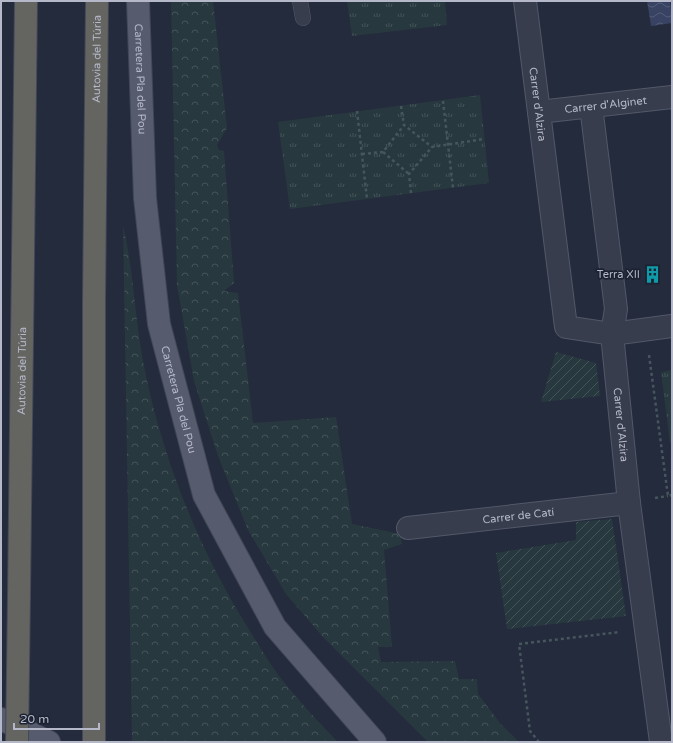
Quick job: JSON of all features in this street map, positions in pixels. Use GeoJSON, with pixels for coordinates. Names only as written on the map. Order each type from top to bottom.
{"type":"FeatureCollection","features":[{"type":"Feature","properties":{"kind":"highway","name":"Autovia del Túria"},"geometry":{"type":"LineString","coordinates":[[17,742],[26,1]]}},
{"type":"Feature","properties":{"kind":"highway","name":"Autovia del Túria"},"geometry":{"type":"LineString","coordinates":[[94,742],[94,294],[97,1]]}},
{"type":"Feature","properties":{"kind":"main road","name":"Carretera Pla del Pou"},"geometry":{"type":"LineString","coordinates":[[138,1],[145,198],[158,324],[204,495],[275,627],[375,742]]}},
{"type":"Feature","properties":{"kind":"main road"},"geometry":{"type":"LineString","coordinates":[[1,718],[49,742]]}},
{"type":"Feature","properties":{"kind":"street","name":"Carrer d'Alzira"},"geometry":{"type":"LineString","coordinates":[[525,1],[566,327],[612,334]]}},
{"type":"Feature","properties":{"kind":"street","name":"Carrer d'Alginet"},"geometry":{"type":"LineString","coordinates":[[539,112],[672,97]]}},
{"type":"Feature","properties":{"kind":"street","name":"Carrer d'Alzira"},"geometry":{"type":"LineString","coordinates":[[591,106],[616,309],[612,334],[629,503],[661,742]]}},
{"type":"Feature","properties":{"kind":"street"},"geometry":{"type":"LineString","coordinates":[[612,334],[672,326]]}},
{"type":"Feature","properties":{"kind":"street","name":"Carrer de Catí"},"geometry":{"type":"LineString","coordinates":[[408,528],[629,503]]}},
{"type":"Feature","properties":{"kind":"lane"},"geometry":{"type":"LineString","coordinates":[[300,1],[303,18]]}},
{"type":"Feature","properties":{"kind":"path"},"geometry":{"type":"LineString","coordinates":[[443,100],[453,188]]}},
{"type":"Feature","properties":{"kind":"path"},"geometry":{"type":"LineString","coordinates":[[401,106],[404,125],[432,147]]}},
{"type":"Feature","properties":{"kind":"path"},"geometry":{"type":"LineString","coordinates":[[357,111],[367,199]]}},
{"type":"Feature","properties":{"kind":"path"},"geometry":{"type":"LineString","coordinates":[[383,152],[404,125]]}},
{"type":"Feature","properties":{"kind":"path"},"geometry":{"type":"LineString","coordinates":[[409,174],[432,147],[484,139]]}},
{"type":"Feature","properties":{"kind":"path"},"geometry":{"type":"LineString","coordinates":[[362,154],[383,152],[409,174],[411,193]]}},
{"type":"Feature","properties":{"kind":"path"},"geometry":{"type":"LineString","coordinates":[[648,350],[668,496],[672,495]]}},
{"type":"Feature","properties":{"kind":"path"},"geometry":{"type":"LineString","coordinates":[[539,742],[530,731],[520,644],[646,630]]}},
{"type":"Feature","properties":{"kind":"green space"},"geometry":{"type":"Polygon","coordinates":[[[171,1],[213,1],[227,128],[217,145],[219,150],[224,151],[234,283],[224,291],[238,293],[253,423],[336,417],[352,524],[400,534],[402,544],[384,550],[392,647],[378,647],[381,662],[455,661],[459,679],[477,679],[478,694],[500,723],[519,742],[428,742],[323,637],[286,594],[248,530],[218,456],[194,381],[177,285],[171,1]]]}},
{"type":"Feature","properties":{"kind":"green space"},"geometry":{"type":"Polygon","coordinates":[[[347,1],[445,1],[447,25],[352,36],[347,1]]]}},
{"type":"Feature","properties":{"kind":"green space"},"geometry":{"type":"Polygon","coordinates":[[[480,95],[489,183],[290,209],[278,122],[480,95]]]}},
{"type":"Feature","properties":{"kind":"green space"},"geometry":{"type":"Polygon","coordinates":[[[123,225],[130,261],[145,371],[162,439],[185,504],[230,598],[267,658],[293,693],[338,742],[132,742],[123,225]]]}},
{"type":"Feature","properties":{"kind":"green space"},"geometry":{"type":"Polygon","coordinates":[[[556,352],[596,363],[600,396],[541,402],[556,352]]]}},
{"type":"Feature","properties":{"kind":"green space"},"geometry":{"type":"Polygon","coordinates":[[[672,370],[672,443],[670,443],[661,372],[672,370]]]}},
{"type":"Feature","properties":{"kind":"green space"},"geometry":{"type":"Polygon","coordinates":[[[612,519],[626,616],[507,629],[496,553],[576,540],[576,522],[612,519]]]}},
{"type":"Feature","properties":{"kind":"water"},"geometry":{"type":"Polygon","coordinates":[[[647,1],[670,1],[672,23],[651,26],[647,1]]]}},
{"type":"Feature","properties":{"kind":"place","name":"Terra XII"},"geometry":{"type":"Point","coordinates":[653,274]}}]}
